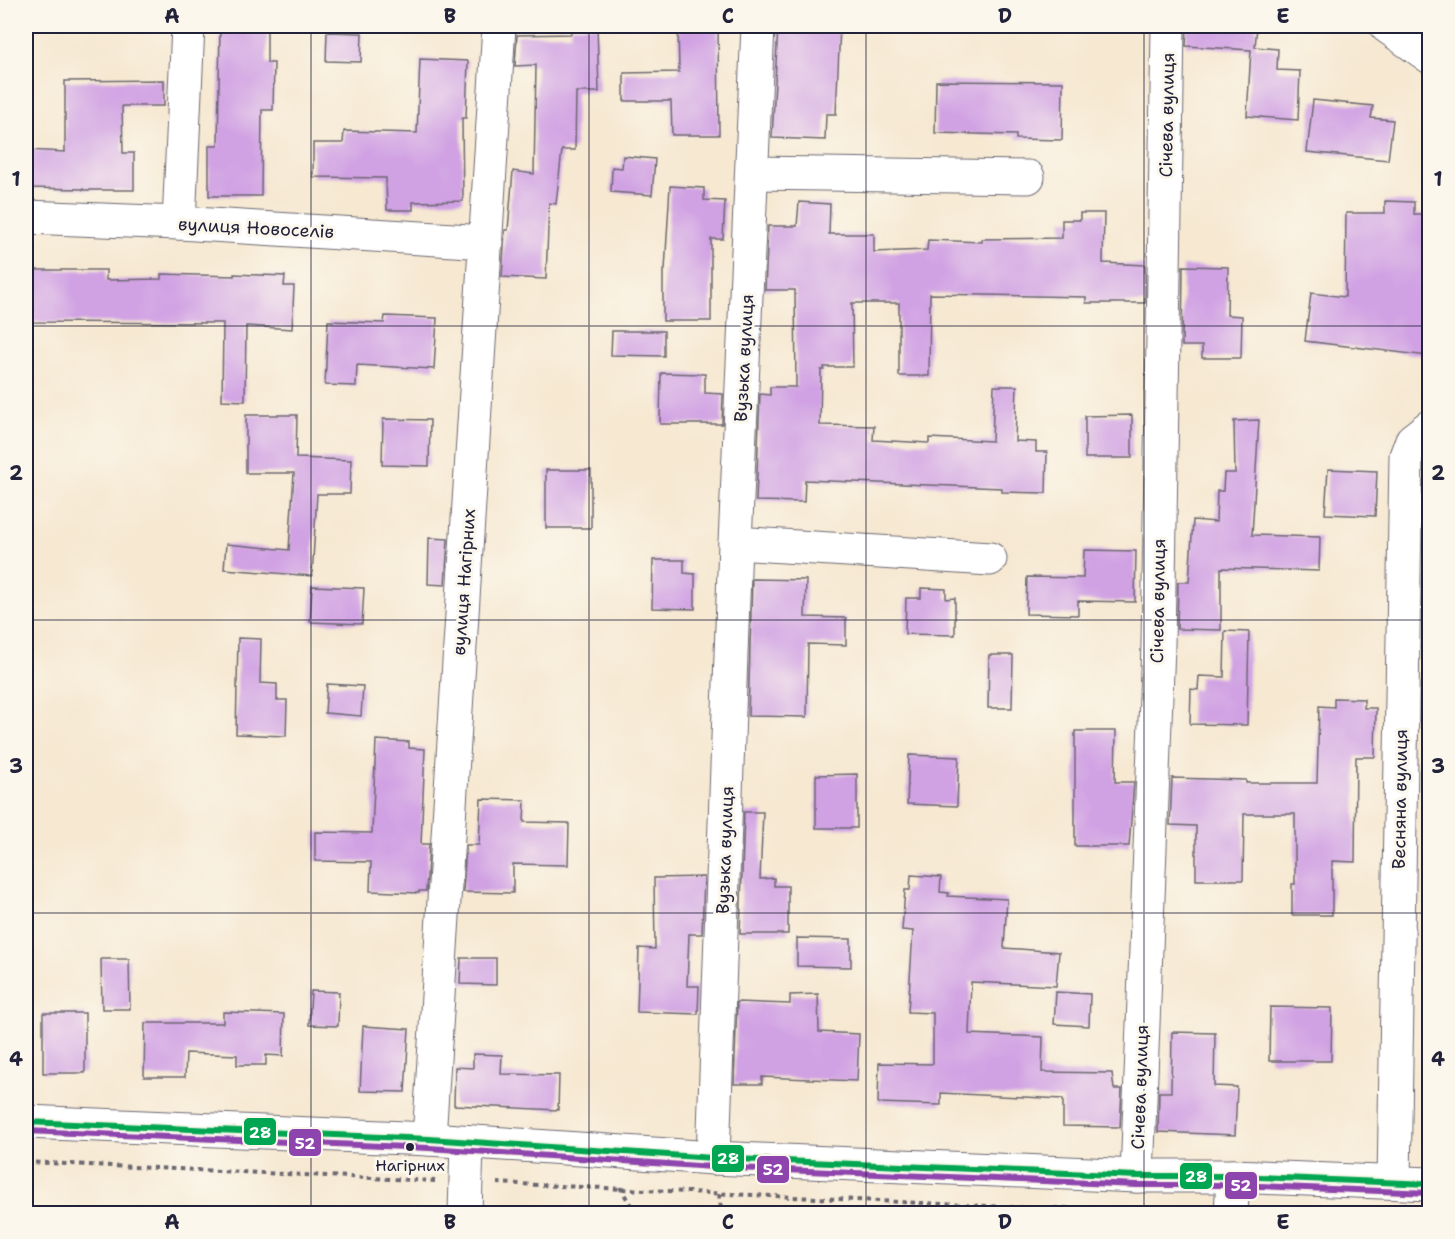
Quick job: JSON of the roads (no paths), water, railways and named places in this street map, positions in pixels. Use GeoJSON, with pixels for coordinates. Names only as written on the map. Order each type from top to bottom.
{"type":"FeatureCollection","features":[{"type":"Feature","properties":{"kind":"street"},"geometry":{"type":"LineString","coordinates":[[179,223],[188,26]]}},
{"type":"Feature","properties":{"kind":"street","name":"вулиця Нагірних"},"geometry":{"type":"LineString","coordinates":[[429,1139],[499,26]]}},
{"type":"Feature","properties":{"kind":"street","name":"Вузька вулиця"},"geometry":{"type":"LineString","coordinates":[[713,1158],[735,543],[758,26]]}},
{"type":"Feature","properties":{"kind":"street","name":"Січева вулиця"},"geometry":{"type":"LineString","coordinates":[[1137,1176],[1158,646],[1168,26]]}},
{"type":"Feature","properties":{"kind":"street"},"geometry":{"type":"LineString","coordinates":[[1386,26],[1430,57]]}},
{"type":"Feature","properties":{"kind":"street"},"geometry":{"type":"LineString","coordinates":[[752,173],[1028,177]]}},
{"type":"Feature","properties":{"kind":"street","name":"вулиця Новоселів"},"geometry":{"type":"LineString","coordinates":[[26,217],[179,223],[486,242]]}},
{"type":"Feature","properties":{"kind":"street","name":"Весняна вулиця"},"geometry":{"type":"LineString","coordinates":[[1394,1182],[1406,456],[1412,440],[1430,426]]}},
{"type":"Feature","properties":{"kind":"street"},"geometry":{"type":"LineString","coordinates":[[735,543],[990,559]]}},
{"type":"Feature","properties":{"kind":"street"},"geometry":{"type":"LineString","coordinates":[[26,1122],[429,1139],[713,1158],[1137,1176],[1233,1176],[1430,1184]]}},
{"type":"Feature","properties":{"kind":"street"},"geometry":{"type":"LineString","coordinates":[[465,1214],[467,1143]]}},
{"type":"Feature","properties":{"kind":"street"},"geometry":{"type":"LineString","coordinates":[[1231,1214],[1233,1176]]}},
{"type":"Feature","properties":{"kind":"place","name":"Нагірних"},"geometry":{"type":"Point","coordinates":[410,1147]}}]}
